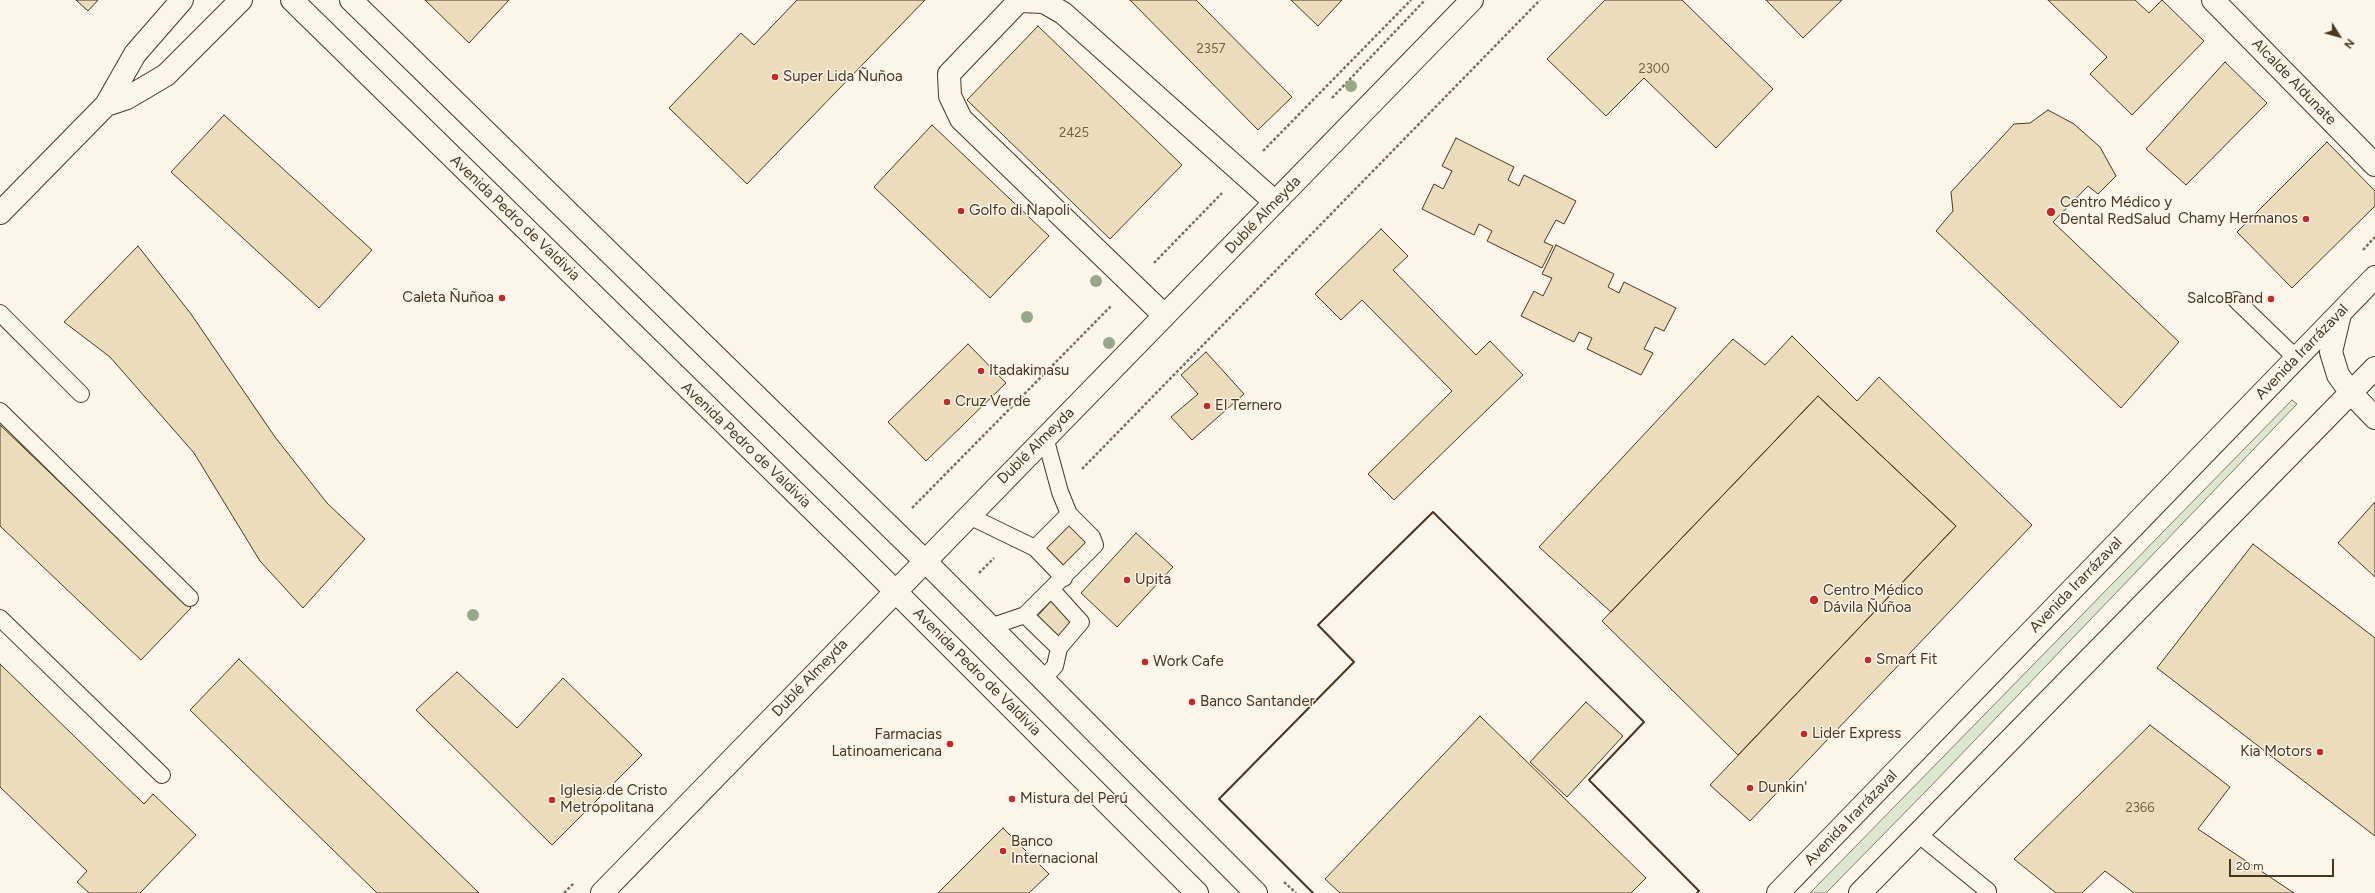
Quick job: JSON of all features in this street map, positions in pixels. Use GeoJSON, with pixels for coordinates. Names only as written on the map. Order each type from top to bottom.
{"type":"FeatureCollection","features":[{"type":"Feature","properties":{"kind":"main road"},"geometry":{"type":"LineString","coordinates":[[0,213],[106,105],[134,54],[182,0]]}},
{"type":"Feature","properties":{"kind":"main road"},"geometry":{"type":"LineString","coordinates":[[106,105],[126,98],[166,75],[241,0]]}},
{"type":"Feature","properties":{"kind":"main road","name":"Avenida Pedro de Valdivia"},"geometry":{"type":"LineString","coordinates":[[292,0],[895,590],[1197,893]]}},
{"type":"Feature","properties":{"kind":"main road"},"geometry":{"type":"LineString","coordinates":[[351,0],[924,560],[1256,893]]}},
{"type":"Feature","properties":{"kind":"main road","name":"Dublé Almeyda"},"geometry":{"type":"LineString","coordinates":[[602,893],[924,560],[1472,0]]}},
{"type":"Feature","properties":{"kind":"main road","name":"Alcalde Aldunate"},"geometry":{"type":"LineString","coordinates":[[2213,0],[2375,165]]}},
{"type":"Feature","properties":{"kind":"main road"},"geometry":{"type":"LineString","coordinates":[[1164,315],[961,119],[950,96],[949,74],[1019,1],[1044,2],[1063,12],[1275,202]]}},
{"type":"Feature","properties":{"kind":"main road","name":"Avenida Irarrázaval"},"geometry":{"type":"LineString","coordinates":[[1778,893],[2375,277]]}},
{"type":"Feature","properties":{"kind":"main road"},"geometry":{"type":"LineString","coordinates":[[2341,311],[2335,329],[2332,352],[2338,375],[2351,393],[2375,418]]}},
{"type":"Feature","properties":{"kind":"main road"},"geometry":{"type":"LineString","coordinates":[[1860,893],[2375,368]]}},
{"type":"Feature","properties":{"kind":"lane"},"geometry":{"type":"LineString","coordinates":[[2236,300],[2296,358]]}},
{"type":"Feature","properties":{"kind":"lane"},"geometry":{"type":"LineString","coordinates":[[0,314],[81,394]]}},
{"type":"Feature","properties":{"kind":"lane"},"geometry":{"type":"LineString","coordinates":[[0,411],[190,598]]}},
{"type":"Feature","properties":{"kind":"lane"},"geometry":{"type":"LineString","coordinates":[[990,627],[1025,615],[1064,578],[1095,545],[1092,537],[1069,514],[1060,492],[1045,437]]}},
{"type":"Feature","properties":{"kind":"lane"},"geometry":{"type":"LineString","coordinates":[[1035,548],[1069,514]]}},
{"type":"Feature","properties":{"kind":"lane"},"geometry":{"type":"LineString","coordinates":[[968,515],[1035,548],[1064,578]]}},
{"type":"Feature","properties":{"kind":"lane"},"geometry":{"type":"LineString","coordinates":[[1042,680],[1055,666],[1059,648],[1081,622],[1052,590]]}},
{"type":"Feature","properties":{"kind":"lane"},"geometry":{"type":"LineString","coordinates":[[1025,615],[1059,648]]}},
{"type":"Feature","properties":{"kind":"lane"},"geometry":{"type":"LineString","coordinates":[[0,618],[162,774]]}},
{"type":"Feature","properties":{"kind":"lane"},"geometry":{"type":"LineString","coordinates":[[1918,834],[1988,891]]}},
{"type":"Feature","properties":{"kind":"path"},"geometry":{"type":"LineString","coordinates":[[1060,492],[1540,0]]}},
{"type":"Feature","properties":{"kind":"path"},"geometry":{"type":"LineString","coordinates":[[957,594],[1015,538]]}},
{"type":"Feature","properties":{"kind":"green space"},"geometry":{"type":"Polygon","coordinates":[[[2292,400],[2297,404],[1928,789],[1826,893],[1810,893],[2292,400]]]}},
{"type":"Feature","properties":{"kind":"building"},"geometry":{"type":"Polygon","coordinates":[[[76,0],[98,0],[88,11],[76,0]]]}},
{"type":"Feature","properties":{"kind":"building"},"geometry":{"type":"Polygon","coordinates":[[[425,0],[509,0],[469,43],[425,0]]]}},
{"type":"Feature","properties":{"kind":"building","name":"Super Lida Ñuñoa"},"geometry":{"type":"Polygon","coordinates":[[[797,0],[925,0],[747,184],[669,108],[741,33],[754,45],[797,0]]]}},
{"type":"Feature","properties":{"kind":"building"},"geometry":{"type":"Polygon","coordinates":[[[1130,0],[1196,0],[1292,97],[1258,130],[1130,0]]]}},
{"type":"Feature","properties":{"kind":"building"},"geometry":{"type":"Polygon","coordinates":[[[1291,0],[1342,0],[1318,26],[1291,0]]]}},
{"type":"Feature","properties":{"kind":"building"},"geometry":{"type":"Polygon","coordinates":[[[1605,0],[1682,0],[1773,89],[1716,148],[1644,78],[1606,116],[1547,59],[1605,0]]]}},
{"type":"Feature","properties":{"kind":"building"},"geometry":{"type":"Polygon","coordinates":[[[1766,0],[1842,0],[1803,38],[1766,0]]]}},
{"type":"Feature","properties":{"kind":"building"},"geometry":{"type":"Polygon","coordinates":[[[2048,0],[2135,0],[2149,13],[2162,0],[2204,41],[2132,115],[2090,74],[2107,57],[2048,0]]]}},
{"type":"Feature","properties":{"kind":"building"},"geometry":{"type":"Polygon","coordinates":[[[1038,26],[1182,165],[1110,239],[967,100],[1038,26]]]}},
{"type":"Feature","properties":{"kind":"building"},"geometry":{"type":"Polygon","coordinates":[[[2225,62],[2267,103],[2186,185],[2146,149],[2225,62]]]}},
{"type":"Feature","properties":{"kind":"building"},"geometry":{"type":"Polygon","coordinates":[[[2048,110],[2074,124],[2100,147],[2116,176],[2098,194],[2088,186],[2053,222],[2179,342],[2121,408],[1936,231],[1953,211],[1951,192],[2014,124],[2030,123],[2048,110]]]}},
{"type":"Feature","properties":{"kind":"building"},"geometry":{"type":"Polygon","coordinates":[[[224,115],[372,250],[319,308],[171,172],[224,115]]]}},
{"type":"Feature","properties":{"kind":"building","name":"Golfo di Napoli"},"geometry":{"type":"Polygon","coordinates":[[[932,125],[1049,236],[990,298],[874,187],[932,125]]]}},
{"type":"Feature","properties":{"kind":"building"},"geometry":{"type":"Polygon","coordinates":[[[1456,138],[1514,167],[1508,180],[1519,186],[1524,175],[1576,201],[1564,224],[1556,220],[1544,242],[1553,246],[1542,268],[1487,241],[1492,231],[1479,224],[1474,235],[1422,209],[1434,184],[1443,189],[1452,171],[1442,166],[1456,138]]]}},
{"type":"Feature","properties":{"kind":"building","name":"Chamy Hermanos"},"geometry":{"type":"Polygon","coordinates":[[[2327,142],[2375,191],[2375,206],[2292,288],[2237,232],[2327,142]]]}},
{"type":"Feature","properties":{"kind":"building"},"geometry":{"type":"Polygon","coordinates":[[[1381,229],[1408,256],[1393,270],[1476,355],[1490,341],[1523,375],[1394,500],[1368,474],[1452,391],[1362,300],[1341,320],[1315,294],[1381,229]]]}},
{"type":"Feature","properties":{"kind":"building"},"geometry":{"type":"Polygon","coordinates":[[[1556,245],[1614,274],[1608,287],[1619,293],[1624,282],[1676,308],[1664,331],[1655,327],[1644,349],[1653,353],[1641,375],[1587,349],[1592,338],[1579,332],[1574,342],[1521,316],[1534,291],[1543,296],[1552,278],[1542,274],[1556,245]]]}},
{"type":"Feature","properties":{"kind":"building"},"geometry":{"type":"Polygon","coordinates":[[[138,246],[191,314],[275,437],[327,503],[365,539],[303,608],[260,561],[194,453],[110,357],[64,322],[138,246]]]}},
{"type":"Feature","properties":{"kind":"building"},"geometry":{"type":"Polygon","coordinates":[[[1792,336],[1857,401],[1879,377],[2032,525],[1750,821],[1710,785],[1956,526],[1818,396],[1611,612],[1539,547],[1733,339],[1765,365],[1792,336]]]}},
{"type":"Feature","properties":{"kind":"building","name":"Cruz Verde"},"geometry":{"type":"Polygon","coordinates":[[[968,344],[1006,383],[926,461],[888,422],[968,344]]]}},
{"type":"Feature","properties":{"kind":"building","name":"El Ternero"},"geometry":{"type":"Polygon","coordinates":[[[1206,352],[1244,394],[1192,440],[1171,417],[1198,394],[1181,375],[1206,352]]]}},
{"type":"Feature","properties":{"kind":"building"},"geometry":{"type":"Polygon","coordinates":[[[1818,396],[1956,526],[1738,755],[1602,621],[1818,396]]]}},
{"type":"Feature","properties":{"kind":"building"},"geometry":{"type":"Polygon","coordinates":[[[0,425],[191,608],[141,660],[0,526],[0,425]]]}},
{"type":"Feature","properties":{"kind":"building"},"geometry":{"type":"Polygon","coordinates":[[[2375,502],[2375,577],[2338,543],[2375,502]]]}},
{"type":"Feature","properties":{"kind":"building"},"geometry":{"type":"Polygon","coordinates":[[[1067,520],[1091,544],[1061,572],[1038,548],[1067,520]]]}},
{"type":"Feature","properties":{"kind":"building","name":"Upita"},"geometry":{"type":"Polygon","coordinates":[[[1136,533],[1173,567],[1117,627],[1081,593],[1136,533]]]}},
{"type":"Feature","properties":{"kind":"building","name":"Kia Motors"},"geometry":{"type":"Polygon","coordinates":[[[2253,544],[2375,638],[2375,836],[2157,668],[2253,544]]]}},
{"type":"Feature","properties":{"kind":"building"},"geometry":{"type":"Polygon","coordinates":[[[1053,599],[1078,622],[1057,644],[1033,621],[1053,599]]]}},
{"type":"Feature","properties":{"kind":"building"},"geometry":{"type":"Polygon","coordinates":[[[239,659],[479,893],[377,893],[190,710],[239,659]]]}},
{"type":"Feature","properties":{"kind":"building"},"geometry":{"type":"Polygon","coordinates":[[[0,664],[144,804],[153,794],[196,835],[140,893],[89,893],[77,882],[87,871],[0,787],[0,664]]]}},
{"type":"Feature","properties":{"kind":"building","name":"Iglesia de Cristo Metropolitana"},"geometry":{"type":"Polygon","coordinates":[[[457,672],[517,728],[563,678],[642,755],[552,845],[416,710],[457,672]]]}},
{"type":"Feature","properties":{"kind":"building"},"geometry":{"type":"Polygon","coordinates":[[[1586,702],[1623,736],[1567,797],[1530,762],[1586,702]]]}},
{"type":"Feature","properties":{"kind":"building"},"geometry":{"type":"Polygon","coordinates":[[[1480,716],[1646,878],[1631,893],[1340,893],[1325,879],[1480,716]]]}},
{"type":"Feature","properties":{"kind":"building"},"geometry":{"type":"Polygon","coordinates":[[[2150,725],[2230,787],[2198,829],[2294,893],[2134,893],[2105,871],[2082,893],[2056,893],[2014,859],[2150,725]]]}},
{"type":"Feature","properties":{"kind":"building","name":"Banco Internacional"},"geometry":{"type":"Polygon","coordinates":[[[1003,828],[1049,874],[1029,893],[938,893],[1003,828]]]}},
{"type":"Feature","properties":{"kind":"wall"},"geometry":{"type":"LineString","coordinates":[[1313,893],[1219,799],[1354,662],[1318,625],[1433,512],[1644,722],[1589,780],[1699,891],[1697,893]]}},
{"type":"Feature","properties":{"kind":"place","name":"Super Lida Ñuñoa"},"geometry":{"type":"Point","coordinates":[775,77]}},
{"type":"Feature","properties":{"kind":"place","name":"Golfo di Napoli"},"geometry":{"type":"Point","coordinates":[961,211]}},
{"type":"Feature","properties":{"kind":"place","name":"Centro Médico y Dental RedSalud"},"geometry":{"type":"Point","coordinates":[2051,212]}},
{"type":"Feature","properties":{"kind":"place","name":"Chamy Hermanos"},"geometry":{"type":"Point","coordinates":[2306,219]}},
{"type":"Feature","properties":{"kind":"place","name":"Caleta Ñuñoa"},"geometry":{"type":"Point","coordinates":[502,298]}},
{"type":"Feature","properties":{"kind":"place","name":"SalcoBrand"},"geometry":{"type":"Point","coordinates":[2271,299]}},
{"type":"Feature","properties":{"kind":"place","name":"Itadakimasu"},"geometry":{"type":"Point","coordinates":[981,371]}},
{"type":"Feature","properties":{"kind":"place","name":"Cruz Verde"},"geometry":{"type":"Point","coordinates":[947,402]}},
{"type":"Feature","properties":{"kind":"place","name":"El Ternero"},"geometry":{"type":"Point","coordinates":[1207,406]}},
{"type":"Feature","properties":{"kind":"place","name":"Upita"},"geometry":{"type":"Point","coordinates":[1127,580]}},
{"type":"Feature","properties":{"kind":"place","name":"Centro Médico Dávila Ñuñoa"},"geometry":{"type":"Point","coordinates":[1814,600]}},
{"type":"Feature","properties":{"kind":"place","name":"Smart Fit"},"geometry":{"type":"Point","coordinates":[1868,660]}},
{"type":"Feature","properties":{"kind":"place","name":"Work Cafe"},"geometry":{"type":"Point","coordinates":[1145,662]}},
{"type":"Feature","properties":{"kind":"place","name":"Banco Santander"},"geometry":{"type":"Point","coordinates":[1192,702]}},
{"type":"Feature","properties":{"kind":"place","name":"Lider Express"},"geometry":{"type":"Point","coordinates":[1804,734]}},
{"type":"Feature","properties":{"kind":"place","name":"Farmacias Latinoamericana"},"geometry":{"type":"Point","coordinates":[950,744]}},
{"type":"Feature","properties":{"kind":"place","name":"Kia Motors"},"geometry":{"type":"Point","coordinates":[2320,752]}},
{"type":"Feature","properties":{"kind":"place","name":"Dunkin'"},"geometry":{"type":"Point","coordinates":[1750,788]}},
{"type":"Feature","properties":{"kind":"place","name":"Mistura del Perú"},"geometry":{"type":"Point","coordinates":[1012,799]}},
{"type":"Feature","properties":{"kind":"place","name":"Iglesia de Cristo Metropolitana"},"geometry":{"type":"Point","coordinates":[552,800]}},
{"type":"Feature","properties":{"kind":"place","name":"Banco Internacional"},"geometry":{"type":"Point","coordinates":[1003,851]}}]}
